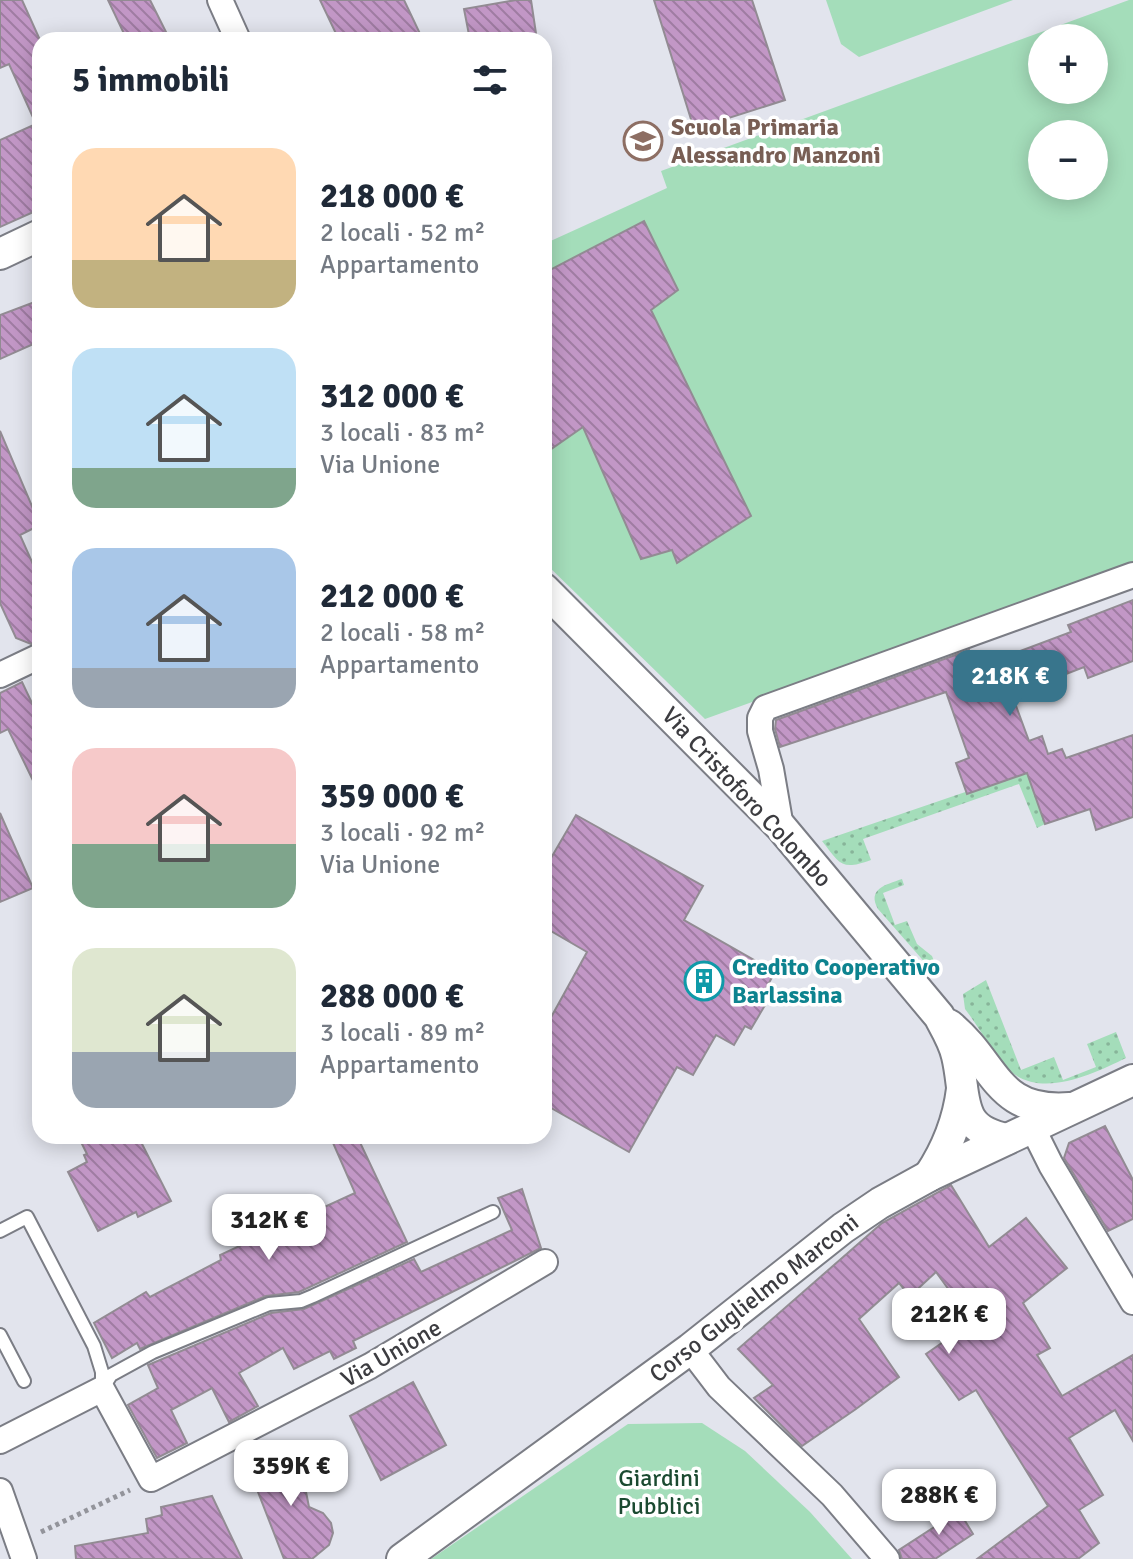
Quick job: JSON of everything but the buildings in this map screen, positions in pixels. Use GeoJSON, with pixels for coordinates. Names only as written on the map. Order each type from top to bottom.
{"type":"FeatureCollection","features":[{"type":"Feature","properties":{"kind":"street"},"geometry":{"type":"LineString","coordinates":[[220,0],[234,32]]}},
{"type":"Feature","properties":{"kind":"street"},"geometry":{"type":"LineString","coordinates":[[0,254],[32,239]]}},
{"type":"Feature","properties":{"kind":"street"},"geometry":{"type":"LineString","coordinates":[[781,827],[771,769],[760,731],[760,718],[765,708],[1133,575]]}},
{"type":"Feature","properties":{"kind":"street","name":"Via Cristoforo Colombo"},"geometry":{"type":"LineString","coordinates":[[552,597],[781,827],[939,1016],[972,1047],[1004,1090],[1034,1107],[1074,1108]]}},
{"type":"Feature","properties":{"kind":"street"},"geometry":{"type":"LineString","coordinates":[[2,670],[32,659]]}},
{"type":"Feature","properties":{"kind":"street","name":"Via Cristoforo Colombo"},"geometry":{"type":"LineString","coordinates":[[939,1016],[956,1053],[972,1122],[979,1130],[1007,1137]]}},
{"type":"Feature","properties":{"kind":"street","name":"Via Cristoforo Colombo"},"geometry":{"type":"LineString","coordinates":[[994,1078],[1002,1103],[1000,1129],[1007,1137]]}},
{"type":"Feature","properties":{"kind":"street","name":"Corso Guglielmo Marconi"},"geometry":{"type":"LineString","coordinates":[[402,1559],[690,1349],[843,1228],[880,1203],[1007,1137],[1133,1080]]}},
{"type":"Feature","properties":{"kind":"street","name":"Via Cristoforo Colombo"},"geometry":{"type":"LineString","coordinates":[[929,1176],[945,1153],[960,1107],[962,1088]]}},
{"type":"Feature","properties":{"kind":"street"},"geometry":{"type":"LineString","coordinates":[[1007,1137],[1051,1165],[1133,1302]]}},
{"type":"Feature","properties":{"kind":"street","name":"Via Unione"},"geometry":{"type":"LineString","coordinates":[[151,1479],[370,1366],[545,1262]]}},
{"type":"Feature","properties":{"kind":"street"},"geometry":{"type":"LineString","coordinates":[[690,1349],[719,1387],[832,1495],[887,1559]]}},
{"type":"Feature","properties":{"kind":"street"},"geometry":{"type":"LineString","coordinates":[[0,1441],[102,1389],[151,1479]]}},
{"type":"Feature","properties":{"kind":"street"},"geometry":{"type":"LineString","coordinates":[[0,1491],[21,1551]]}},
{"type":"Feature","properties":{"kind":"lane"},"geometry":{"type":"LineString","coordinates":[[102,1389],[111,1375],[153,1352],[269,1304],[301,1301],[493,1212]]}},
{"type":"Feature","properties":{"kind":"lane"},"geometry":{"type":"LineString","coordinates":[[0,1231],[27,1217],[94,1346],[102,1372],[102,1389]]}},
{"type":"Feature","properties":{"kind":"lane"},"geometry":{"type":"LineString","coordinates":[[0,1335],[24,1381]]}},
{"type":"Feature","properties":{"kind":"path"},"geometry":{"type":"LineString","coordinates":[[21,1551],[151,1479]]}},
{"type":"Feature","properties":{"kind":"green space"},"geometry":{"type":"Polygon","coordinates":[[[826,0],[1013,0],[859,57],[841,44],[826,0]]]}},
{"type":"Feature","properties":{"kind":"green space"},"geometry":{"type":"Polygon","coordinates":[[[1133,0],[1133,564],[705,719],[552,570],[552,240],[667,188],[661,171],[1028,37],[1028,104],[1108,104],[1108,24],[1063,24],[1133,0]]]}},
{"type":"Feature","properties":{"kind":"green space"},"geometry":{"type":"Polygon","coordinates":[[[1027,771],[1045,824],[1037,828],[1019,784],[863,839],[871,860],[861,863],[842,863],[822,841],[1027,771]]]}},
{"type":"Feature","properties":{"kind":"green space"},"geometry":{"type":"Polygon","coordinates":[[[902,879],[904,885],[883,893],[895,925],[907,921],[917,944],[932,956],[938,971],[935,974],[875,902],[876,892],[902,879]]]}},
{"type":"Feature","properties":{"kind":"green space"},"geometry":{"type":"Polygon","coordinates":[[[986,980],[1021,1070],[1054,1057],[1063,1080],[1096,1067],[1087,1044],[1116,1032],[1126,1058],[1064,1082],[1047,1084],[1017,1076],[1004,1065],[965,1009],[963,994],[986,980]]]}},
{"type":"Feature","properties":{"kind":"green space","name":"Giardini Pubblici"},"geometry":{"type":"Polygon","coordinates":[[[702,1423],[745,1451],[810,1512],[852,1559],[431,1559],[628,1424],[702,1423]]]}},
{"type":"Feature","properties":{"kind":"place","name":"Scuola Primaria Alessandro Manzoni"},"geometry":{"type":"Point","coordinates":[643,141]}},
{"type":"Feature","properties":{"kind":"place","name":"Credito Cooperativo Barlassina"},"geometry":{"type":"Point","coordinates":[704,981]}}]}
